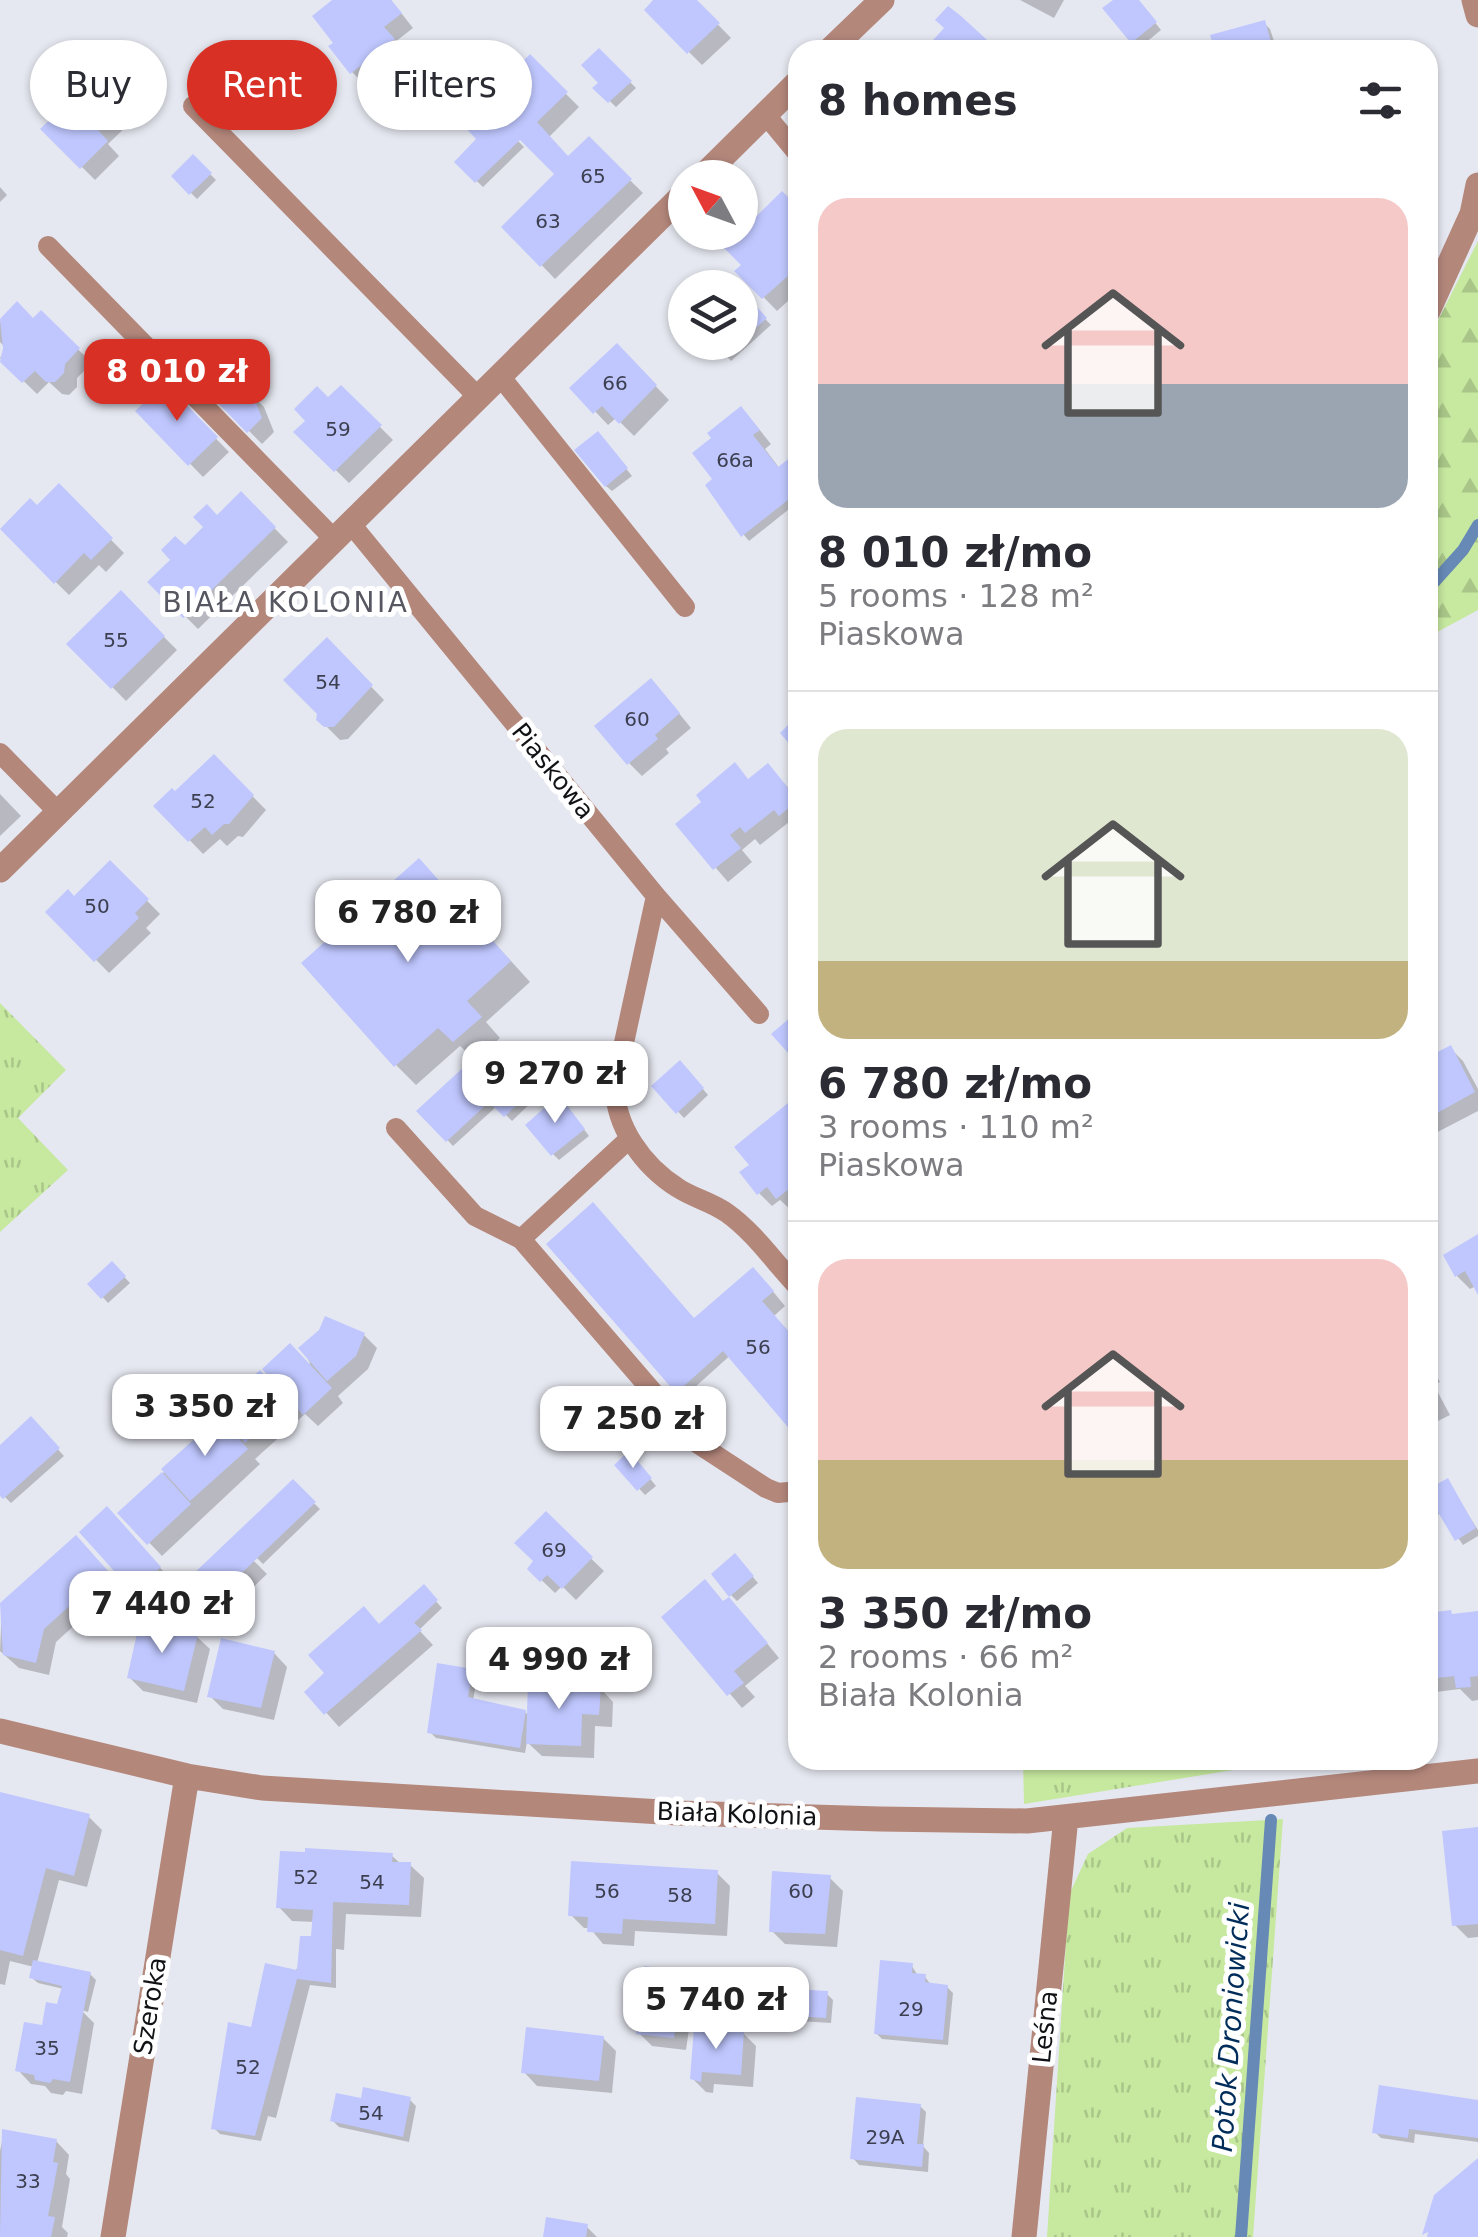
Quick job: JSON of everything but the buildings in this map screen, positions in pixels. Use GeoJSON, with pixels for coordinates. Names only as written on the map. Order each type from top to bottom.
{"type":"FeatureCollection","features":[{"type":"Feature","properties":{"kind":"street"},"geometry":{"type":"LineString","coordinates":[[840,40],[882,0]]}},
{"type":"Feature","properties":{"kind":"street"},"geometry":{"type":"LineString","coordinates":[[1474,0],[1478,15]]}},
{"type":"Feature","properties":{"kind":"street"},"geometry":{"type":"LineString","coordinates":[[719,160],[788,92]]}},
{"type":"Feature","properties":{"kind":"street"},"geometry":{"type":"LineString","coordinates":[[1438,288],[1472,214],[1478,185]]}},
{"type":"Feature","properties":{"kind":"street"},"geometry":{"type":"LineString","coordinates":[[0,870],[668,210]]}},
{"type":"Feature","properties":{"kind":"street","name":"Biała Kolonia"},"geometry":{"type":"LineString","coordinates":[[0,1732],[187,1776],[307,1792],[678,1813],[998,1822],[1478,1771]]}},
{"type":"Feature","properties":{"kind":"street","name":"Szeroka"},"geometry":{"type":"LineString","coordinates":[[113,2237],[187,1776]]}},
{"type":"Feature","properties":{"kind":"street","name":"Leśna"},"geometry":{"type":"LineString","coordinates":[[1024,2237],[1066,1817]]}},
{"type":"Feature","properties":{"kind":"lane"},"geometry":{"type":"LineString","coordinates":[[765,114],[788,142]]}},
{"type":"Feature","properties":{"kind":"lane"},"geometry":{"type":"LineString","coordinates":[[217,130],[478,397]]}},
{"type":"Feature","properties":{"kind":"lane","name":"Piaskowa"},"geometry":{"type":"LineString","coordinates":[[48,246],[342,532],[759,1014]]}},
{"type":"Feature","properties":{"kind":"lane"},"geometry":{"type":"LineString","coordinates":[[500,376],[685,607]]}},
{"type":"Feature","properties":{"kind":"lane"},"geometry":{"type":"LineString","coordinates":[[0,754],[58,812]]}},
{"type":"Feature","properties":{"kind":"lane"},"geometry":{"type":"LineString","coordinates":[[656,896],[614,1100],[629,1140],[676,1187],[730,1214],[788,1276]]}},
{"type":"Feature","properties":{"kind":"lane"},"geometry":{"type":"LineString","coordinates":[[396,1128],[475,1216],[521,1239],[698,1442],[766,1488],[788,1492]]}},
{"type":"Feature","properties":{"kind":"lane"},"geometry":{"type":"LineString","coordinates":[[521,1239],[629,1140]]}},
{"type":"Feature","properties":{"kind":"green space"},"geometry":{"type":"Polygon","coordinates":[[[1478,241],[1478,610],[1438,632],[1438,320],[1478,241]]]}},
{"type":"Feature","properties":{"kind":"green space"},"geometry":{"type":"Polygon","coordinates":[[[0,1003],[66,1070],[18,1118],[68,1170],[0,1232],[0,1003]]]}},
{"type":"Feature","properties":{"kind":"green space"},"geometry":{"type":"Polygon","coordinates":[[[1023,1770],[1233,1770],[1024,1804],[1023,1770]]]}},
{"type":"Feature","properties":{"kind":"green space"},"geometry":{"type":"Polygon","coordinates":[[[1283,1819],[1253,2237],[1047,2237],[1069,1895],[1088,1854],[1127,1828],[1283,1819]]]}},
{"type":"Feature","properties":{"kind":"waterway","name":"Potok Droniowicki"},"geometry":{"type":"LineString","coordinates":[[1438,578],[1463,550],[1478,525]]}},
{"type":"Feature","properties":{"kind":"waterway","name":"Potok Droniowicki"},"geometry":{"type":"LineString","coordinates":[[1241,2237],[1271,1820]]}},
{"type":"Feature","properties":{"kind":"district","name":"BIAŁA KOLONIA"},"geometry":{"type":"Point","coordinates":[286,602]}}]}
